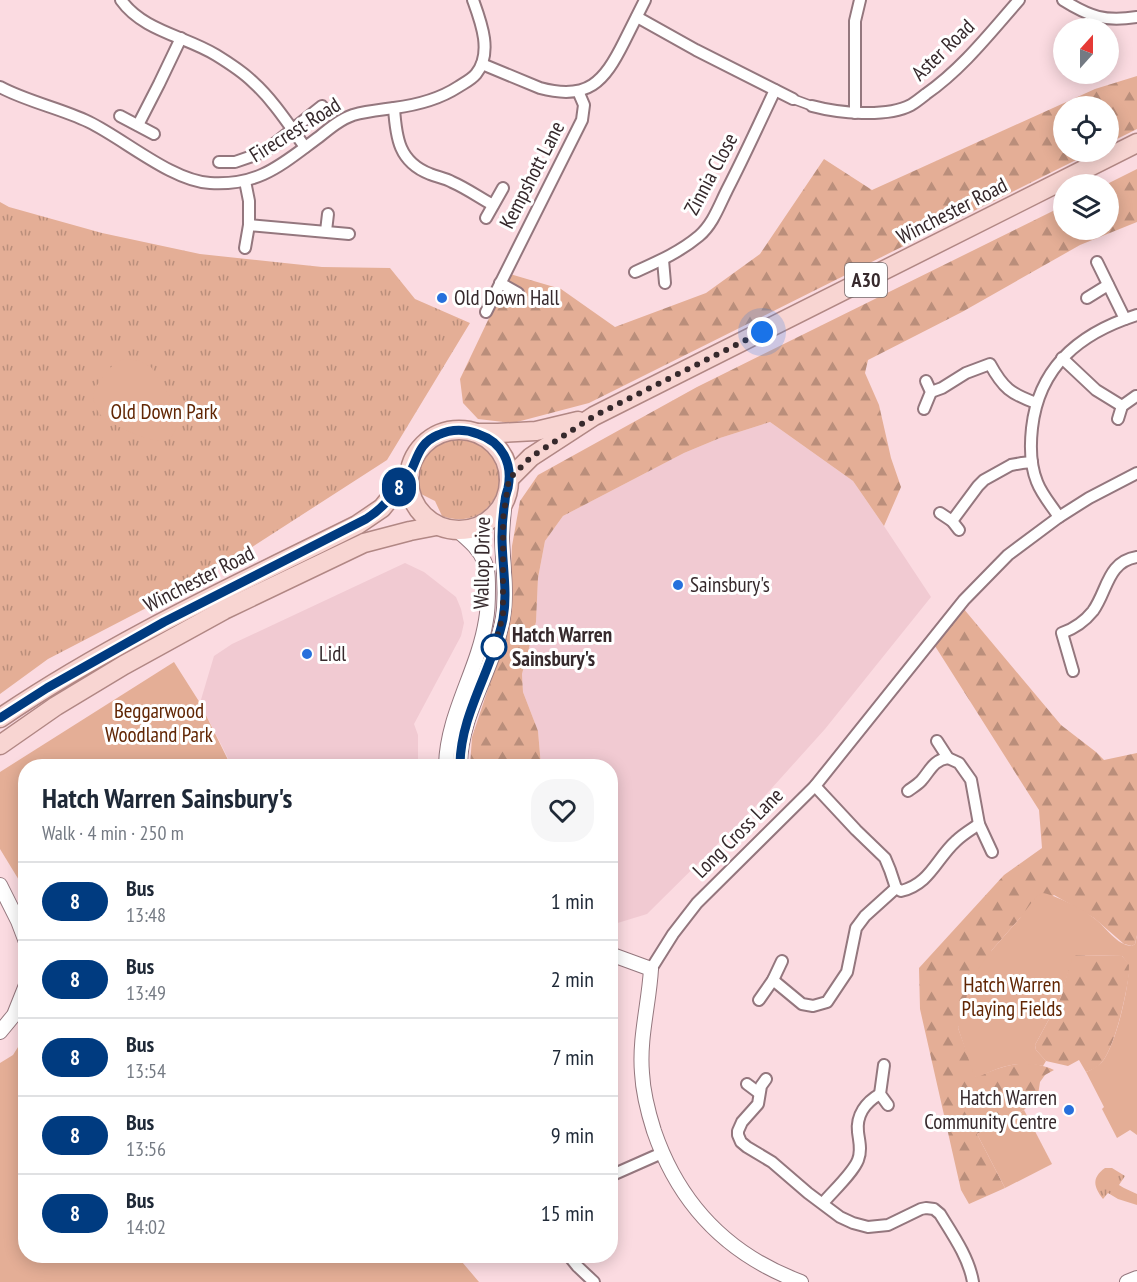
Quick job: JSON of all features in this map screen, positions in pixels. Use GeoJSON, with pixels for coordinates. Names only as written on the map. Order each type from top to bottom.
{"type":"FeatureCollection","features":[{"type":"Feature","properties":{"kind":"main road","name":"Winchester Road"},"geometry":{"type":"LineString","coordinates":[[509,479],[531,457],[594,416],[1137,143]]}},
{"type":"Feature","properties":{"kind":"main road","name":"Winchester Road"},"geometry":{"type":"LineString","coordinates":[[475,433],[536,431],[594,416]]}},
{"type":"Feature","properties":{"kind":"main road"},"geometry":{"type":"LineString","coordinates":[[458,430],[475,433],[494,442],[508,463],[509,479],[505,498],[497,511],[488,519],[472,527],[457,530],[436,526],[422,514],[409,488],[410,473],[420,449],[432,437],[458,430]]}},
{"type":"Feature","properties":{"kind":"main road","name":"Winchester Road"},"geometry":{"type":"LineString","coordinates":[[0,718],[47,688],[164,622],[357,525],[382,508],[410,473]]}},
{"type":"Feature","properties":{"kind":"main road","name":"Winchester Road"},"geometry":{"type":"LineString","coordinates":[[0,745],[56,706],[124,665],[224,610],[364,543],[436,526]]}},
{"type":"Feature","properties":{"kind":"street"},"geometry":{"type":"LineString","coordinates":[[121,0],[146,23],[217,55],[252,80],[293,128],[305,147]]}},
{"type":"Feature","properties":{"kind":"street"},"geometry":{"type":"LineString","coordinates":[[473,0],[484,38],[482,64],[550,90],[566,92],[586,88],[597,82],[607,72],[645,0]]}},
{"type":"Feature","properties":{"kind":"street"},"geometry":{"type":"LineString","coordinates":[[855,113],[855,21],[860,0]]}},
{"type":"Feature","properties":{"kind":"street","name":"Aster Road"},"geometry":{"type":"LineString","coordinates":[[812,106],[829,111],[855,113],[895,110],[910,105],[940,85],[1019,0]]}},
{"type":"Feature","properties":{"kind":"street"},"geometry":{"type":"LineString","coordinates":[[1063,0],[1097,17],[1119,20],[1137,17]]}},
{"type":"Feature","properties":{"kind":"street"},"geometry":{"type":"LineString","coordinates":[[637,16],[696,50],[793,99],[812,106]]}},
{"type":"Feature","properties":{"kind":"street"},"geometry":{"type":"LineString","coordinates":[[138,125],[181,38]]}},
{"type":"Feature","properties":{"kind":"street","name":"Firecrest Road"},"geometry":{"type":"LineString","coordinates":[[0,87],[88,122],[174,172],[196,182],[219,183],[245,181],[264,175],[345,118],[362,112],[425,102],[451,92],[474,76],[482,64]]}},
{"type":"Feature","properties":{"kind":"street","name":"Zinnia Close"},"geometry":{"type":"LineString","coordinates":[[635,272],[663,260],[682,248],[700,235],[711,222],[775,90]]}},
{"type":"Feature","properties":{"kind":"street","name":"Kempshott Lane"},"geometry":{"type":"LineString","coordinates":[[486,312],[582,120],[584,105],[578,91]]}},
{"type":"Feature","properties":{"kind":"street"},"geometry":{"type":"LineString","coordinates":[[219,162],[235,162],[264,152],[322,106]]}},
{"type":"Feature","properties":{"kind":"street"},"geometry":{"type":"LineString","coordinates":[[394,108],[398,143],[412,164],[429,174],[456,183],[493,205]]}},
{"type":"Feature","properties":{"kind":"street"},"geometry":{"type":"LineString","coordinates":[[120,116],[154,134]]}},
{"type":"Feature","properties":{"kind":"street"},"geometry":{"type":"LineString","coordinates":[[245,181],[249,201],[249,225],[245,248]]}},
{"type":"Feature","properties":{"kind":"street"},"geometry":{"type":"LineString","coordinates":[[486,218],[503,188]]}},
{"type":"Feature","properties":{"kind":"street"},"geometry":{"type":"LineString","coordinates":[[326,231],[328,214]]}},
{"type":"Feature","properties":{"kind":"street"},"geometry":{"type":"LineString","coordinates":[[249,225],[349,234]]}},
{"type":"Feature","properties":{"kind":"street"},"geometry":{"type":"LineString","coordinates":[[663,260],[665,283]]}},
{"type":"Feature","properties":{"kind":"street"},"geometry":{"type":"LineString","coordinates":[[1097,262],[1125,319]]}},
{"type":"Feature","properties":{"kind":"street"},"geometry":{"type":"LineString","coordinates":[[500,283],[518,293]]}},
{"type":"Feature","properties":{"kind":"street"},"geometry":{"type":"LineString","coordinates":[[1088,298],[1108,285]]}},
{"type":"Feature","properties":{"kind":"street"},"geometry":{"type":"LineString","coordinates":[[1059,517],[1037,483],[1032,462],[1032,434],[1036,403],[1052,371],[1062,358],[1085,338],[1107,326],[1137,315]]}},
{"type":"Feature","properties":{"kind":"street"},"geometry":{"type":"LineString","coordinates":[[1062,358],[1096,390],[1122,406]]}},
{"type":"Feature","properties":{"kind":"street"},"geometry":{"type":"LineString","coordinates":[[931,392],[966,373],[990,364],[1008,389],[1019,397],[1036,403]]}},
{"type":"Feature","properties":{"kind":"street"},"geometry":{"type":"LineString","coordinates":[[924,409],[931,392],[926,381]]}},
{"type":"Feature","properties":{"kind":"street"},"geometry":{"type":"LineString","coordinates":[[1118,419],[1122,406],[1136,396]]}},
{"type":"Feature","properties":{"kind":"street"},"geometry":{"type":"LineString","coordinates":[[940,513],[955,525],[984,480],[1011,465],[1032,462]]}},
{"type":"Feature","properties":{"kind":"street","name":"Long Cross Lane"},"geometry":{"type":"LineString","coordinates":[[795,1281],[747,1255],[707,1222],[678,1185],[662,1153],[646,1104],[641,1072],[642,1040],[651,969],[673,934],[697,903],[815,786],[964,600],[987,575],[1008,555],[1059,517],[1089,498],[1137,473]]}},
{"type":"Feature","properties":{"kind":"street","name":"Wallop Drive"},"geometry":{"type":"LineString","coordinates":[[461,759],[466,724],[495,645],[503,616],[502,538],[505,498]]}},
{"type":"Feature","properties":{"kind":"street","name":"Wallop Drive"},"geometry":{"type":"LineString","coordinates":[[446,759],[451,727],[480,645],[488,602],[486,563],[477,549],[457,530]]}},
{"type":"Feature","properties":{"kind":"street"},"geometry":{"type":"LineString","coordinates":[[1073,671],[1062,633],[1081,622],[1093,611],[1119,564],[1137,557]]}},
{"type":"Feature","properties":{"kind":"street"},"geometry":{"type":"LineString","coordinates":[[938,741],[948,758]]}},
{"type":"Feature","properties":{"kind":"street"},"geometry":{"type":"LineString","coordinates":[[908,791],[919,783],[941,759],[948,758],[959,763],[972,780],[979,824],[992,852]]}},
{"type":"Feature","properties":{"kind":"street"},"geometry":{"type":"LineString","coordinates":[[815,786],[885,858],[896,888],[901,891],[911,889],[922,882],[956,841],[979,824]]}},
{"type":"Feature","properties":{"kind":"street"},"geometry":{"type":"LineString","coordinates":[[0,885],[18,921]]}},
{"type":"Feature","properties":{"kind":"street"},"geometry":{"type":"LineString","coordinates":[[772,980],[802,1004],[813,1006],[827,1002],[847,972],[856,928],[865,916],[896,888]]}},
{"type":"Feature","properties":{"kind":"street"},"geometry":{"type":"LineString","coordinates":[[618,957],[651,969]]}},
{"type":"Feature","properties":{"kind":"street"},"geometry":{"type":"LineString","coordinates":[[759,1000],[782,961]]}},
{"type":"Feature","properties":{"kind":"street"},"geometry":{"type":"LineString","coordinates":[[0,1032],[14,1015],[18,1005]]}},
{"type":"Feature","properties":{"kind":"street"},"geometry":{"type":"LineString","coordinates":[[884,1065],[880,1094],[888,1105]]}},
{"type":"Feature","properties":{"kind":"street"},"geometry":{"type":"LineString","coordinates":[[766,1079],[759,1093],[758,1104],[739,1126],[738,1135],[741,1142],[772,1162],[808,1193],[846,1220],[868,1227],[888,1225],[921,1209],[934,1209],[940,1214],[966,1257],[973,1282]]}},
{"type":"Feature","properties":{"kind":"street"},"geometry":{"type":"LineString","coordinates":[[747,1084],[759,1093]]}},
{"type":"Feature","properties":{"kind":"street"},"geometry":{"type":"LineString","coordinates":[[823,1203],[856,1164],[860,1150],[857,1124],[859,1118],[867,1104],[880,1094]]}},
{"type":"Feature","properties":{"kind":"street"},"geometry":{"type":"LineString","coordinates":[[618,1172],[662,1153]]}},
{"type":"Feature","properties":{"kind":"street"},"geometry":{"type":"LineString","coordinates":[[575,1263],[594,1282]]}},
{"type":"Feature","properties":{"kind":"street"},"geometry":{"type":"LineString","coordinates":[[1127,1282],[1137,1278]]}},
{"type":"Feature","properties":{"kind":"shaded area"},"geometry":{"type":"Polygon","coordinates":[[[770,422],[853,481],[931,597],[825,729],[753,809],[647,914],[618,923],[618,759],[540,759],[538,731],[523,692],[522,674],[536,622],[538,578],[545,541],[563,516],[684,453],[720,438],[770,422]]]}},
{"type":"Feature","properties":{"kind":"shaded area"},"geometry":{"type":"Polygon","coordinates":[[[405,563],[424,572],[456,597],[464,623],[461,636],[414,724],[418,735],[418,759],[228,759],[200,703],[214,656],[232,644],[405,563]]]}},
{"type":"Feature","properties":{"kind":"green space"},"geometry":{"type":"Polygon","coordinates":[[[1137,76],[1137,129],[1119,138],[1119,96],[1080,96],[1111,84],[1119,84],[1119,82],[1137,76]]]}},
{"type":"Feature","properties":{"kind":"green space"},"geometry":{"type":"Polygon","coordinates":[[[1053,108],[1053,162],[1072,162],[589,403],[513,423],[478,419],[463,403],[460,379],[510,274],[561,289],[615,327],[706,293],[760,254],[824,159],[872,190],[1053,108]]]}},
{"type":"Feature","properties":{"kind":"green space"},"geometry":{"type":"Polygon","coordinates":[[[1137,169],[1137,222],[1119,229],[1119,178],[1137,169]]]}},
{"type":"Feature","properties":{"kind":"green space","name":"Old Down Park"},"geometry":{"type":"Polygon","coordinates":[[[0,202],[9,207],[102,233],[200,254],[322,267],[390,268],[415,299],[470,323],[387,460],[204,578],[48,659],[0,694],[0,202]]]}},
{"type":"Feature","properties":{"kind":"green space"},"geometry":{"type":"Polygon","coordinates":[[[1053,211],[1053,240],[1092,240],[962,312],[868,360],[865,373],[879,405],[891,458],[901,487],[884,526],[853,481],[770,422],[720,438],[684,453],[563,516],[545,541],[538,578],[536,622],[522,674],[523,692],[538,731],[540,759],[470,759],[472,737],[495,668],[510,588],[512,546],[520,501],[538,475],[697,387],[1053,211]]]}},
{"type":"Feature","properties":{"kind":"green space"},"geometry":{"type":"Polygon","coordinates":[[[127,359],[140,361],[151,367],[180,412],[176,429],[170,438],[163,441],[138,435],[110,422],[99,413],[93,396],[96,386],[116,361],[127,359]]]}},
{"type":"Feature","properties":{"kind":"green space"},"geometry":{"type":"Polygon","coordinates":[[[454,435],[478,441],[492,453],[499,469],[499,486],[492,502],[480,513],[463,519],[442,516],[435,501],[419,493],[417,482],[418,463],[427,448],[434,442],[454,435]]]}},
{"type":"Feature","properties":{"kind":"green space"},"geometry":{"type":"Polygon","coordinates":[[[963,608],[1061,725],[1104,760],[1137,753],[1137,935],[1135,944],[1132,946],[1124,944],[1094,918],[1054,895],[1020,918],[992,950],[958,1028],[976,1077],[1014,1064],[1033,1064],[1054,1070],[1045,1075],[1040,1082],[1038,1095],[1024,1110],[977,1134],[1005,1188],[969,1204],[961,1190],[920,1009],[919,968],[1004,875],[1042,848],[1039,810],[935,646],[963,608]]]}},
{"type":"Feature","properties":{"kind":"green space","name":"Beggarwood Woodland Park"},"geometry":{"type":"Polygon","coordinates":[[[174,662],[200,703],[228,759],[21,759],[174,662]]]}},
{"type":"Feature","properties":{"kind":"green space","name":"Beggarwood Woodland Park"},"geometry":{"type":"Polygon","coordinates":[[[18,761],[18,879],[0,849],[0,772],[18,761]]]}},
{"type":"Feature","properties":{"kind":"green space","name":"Hatch Warren Playing Fields"},"geometry":{"type":"Polygon","coordinates":[[[1042,893],[1061,899],[1083,911],[1126,945],[1135,944],[1137,935],[1137,1135],[1130,1130],[1117,1138],[1086,1072],[1102,1062],[1117,1030],[1129,965],[1122,956],[1076,955],[1072,959],[1061,997],[1035,1045],[1036,1050],[1046,1061],[1043,1066],[1024,1064],[1008,1066],[976,1078],[973,1072],[958,1028],[972,977],[1035,898],[1042,893]]]}},
{"type":"Feature","properties":{"kind":"green space"},"geometry":{"type":"Polygon","coordinates":[[[1075,955],[1122,956],[1130,965],[1124,1001],[1112,1043],[1100,1064],[1086,1072],[1079,1060],[1068,1066],[1046,1061],[1036,1050],[1035,1045],[1061,997],[1071,959],[1075,955]]]}},
{"type":"Feature","properties":{"kind":"green space"},"geometry":{"type":"Polygon","coordinates":[[[18,1047],[18,1263],[463,1263],[479,1282],[0,1282],[0,1063],[13,1055],[18,1047]]]}},
{"type":"Feature","properties":{"kind":"green space"},"geometry":{"type":"Polygon","coordinates":[[[1024,1110],[1052,1164],[1005,1188],[977,1134],[1024,1110]]]}},
{"type":"Feature","properties":{"kind":"green space"},"geometry":{"type":"Polygon","coordinates":[[[1105,1168],[1112,1168],[1125,1176],[1119,1185],[1137,1194],[1137,1205],[1108,1193],[1103,1199],[1095,1183],[1098,1175],[1105,1168]]]}},
{"type":"Feature","properties":{"kind":"bus line","name":"8"},"geometry":{"type":"LineString","coordinates":[[0,718],[47,688],[164,622],[357,525],[382,508],[410,473],[425,443],[432,437],[458,430],[475,433],[494,442],[506,457],[509,470],[502,538],[503,616],[466,724],[460,759]]}},
{"type":"Feature","properties":{"kind":"place","name":"Old Down Hall"},"geometry":{"type":"Point","coordinates":[442,298]}},
{"type":"Feature","properties":{"kind":"place","name":"Sainsbury's"},"geometry":{"type":"Point","coordinates":[678,585]}},
{"type":"Feature","properties":{"kind":"place","name":"Hatch Warren Sainsbury's"},"geometry":{"type":"Point","coordinates":[494,647]}},
{"type":"Feature","properties":{"kind":"place","name":"Lidl"},"geometry":{"type":"Point","coordinates":[307,654]}},
{"type":"Feature","properties":{"kind":"place","name":"Hatch Warren Community Centre"},"geometry":{"type":"Point","coordinates":[1069,1110]}},
{"type":"Feature","properties":{"kind":"route"},"geometry":{"type":"LineString","coordinates":[[494,647],[493,651],[503,616],[502,538],[509,479],[531,457],[594,416],[762,332]]}}]}
